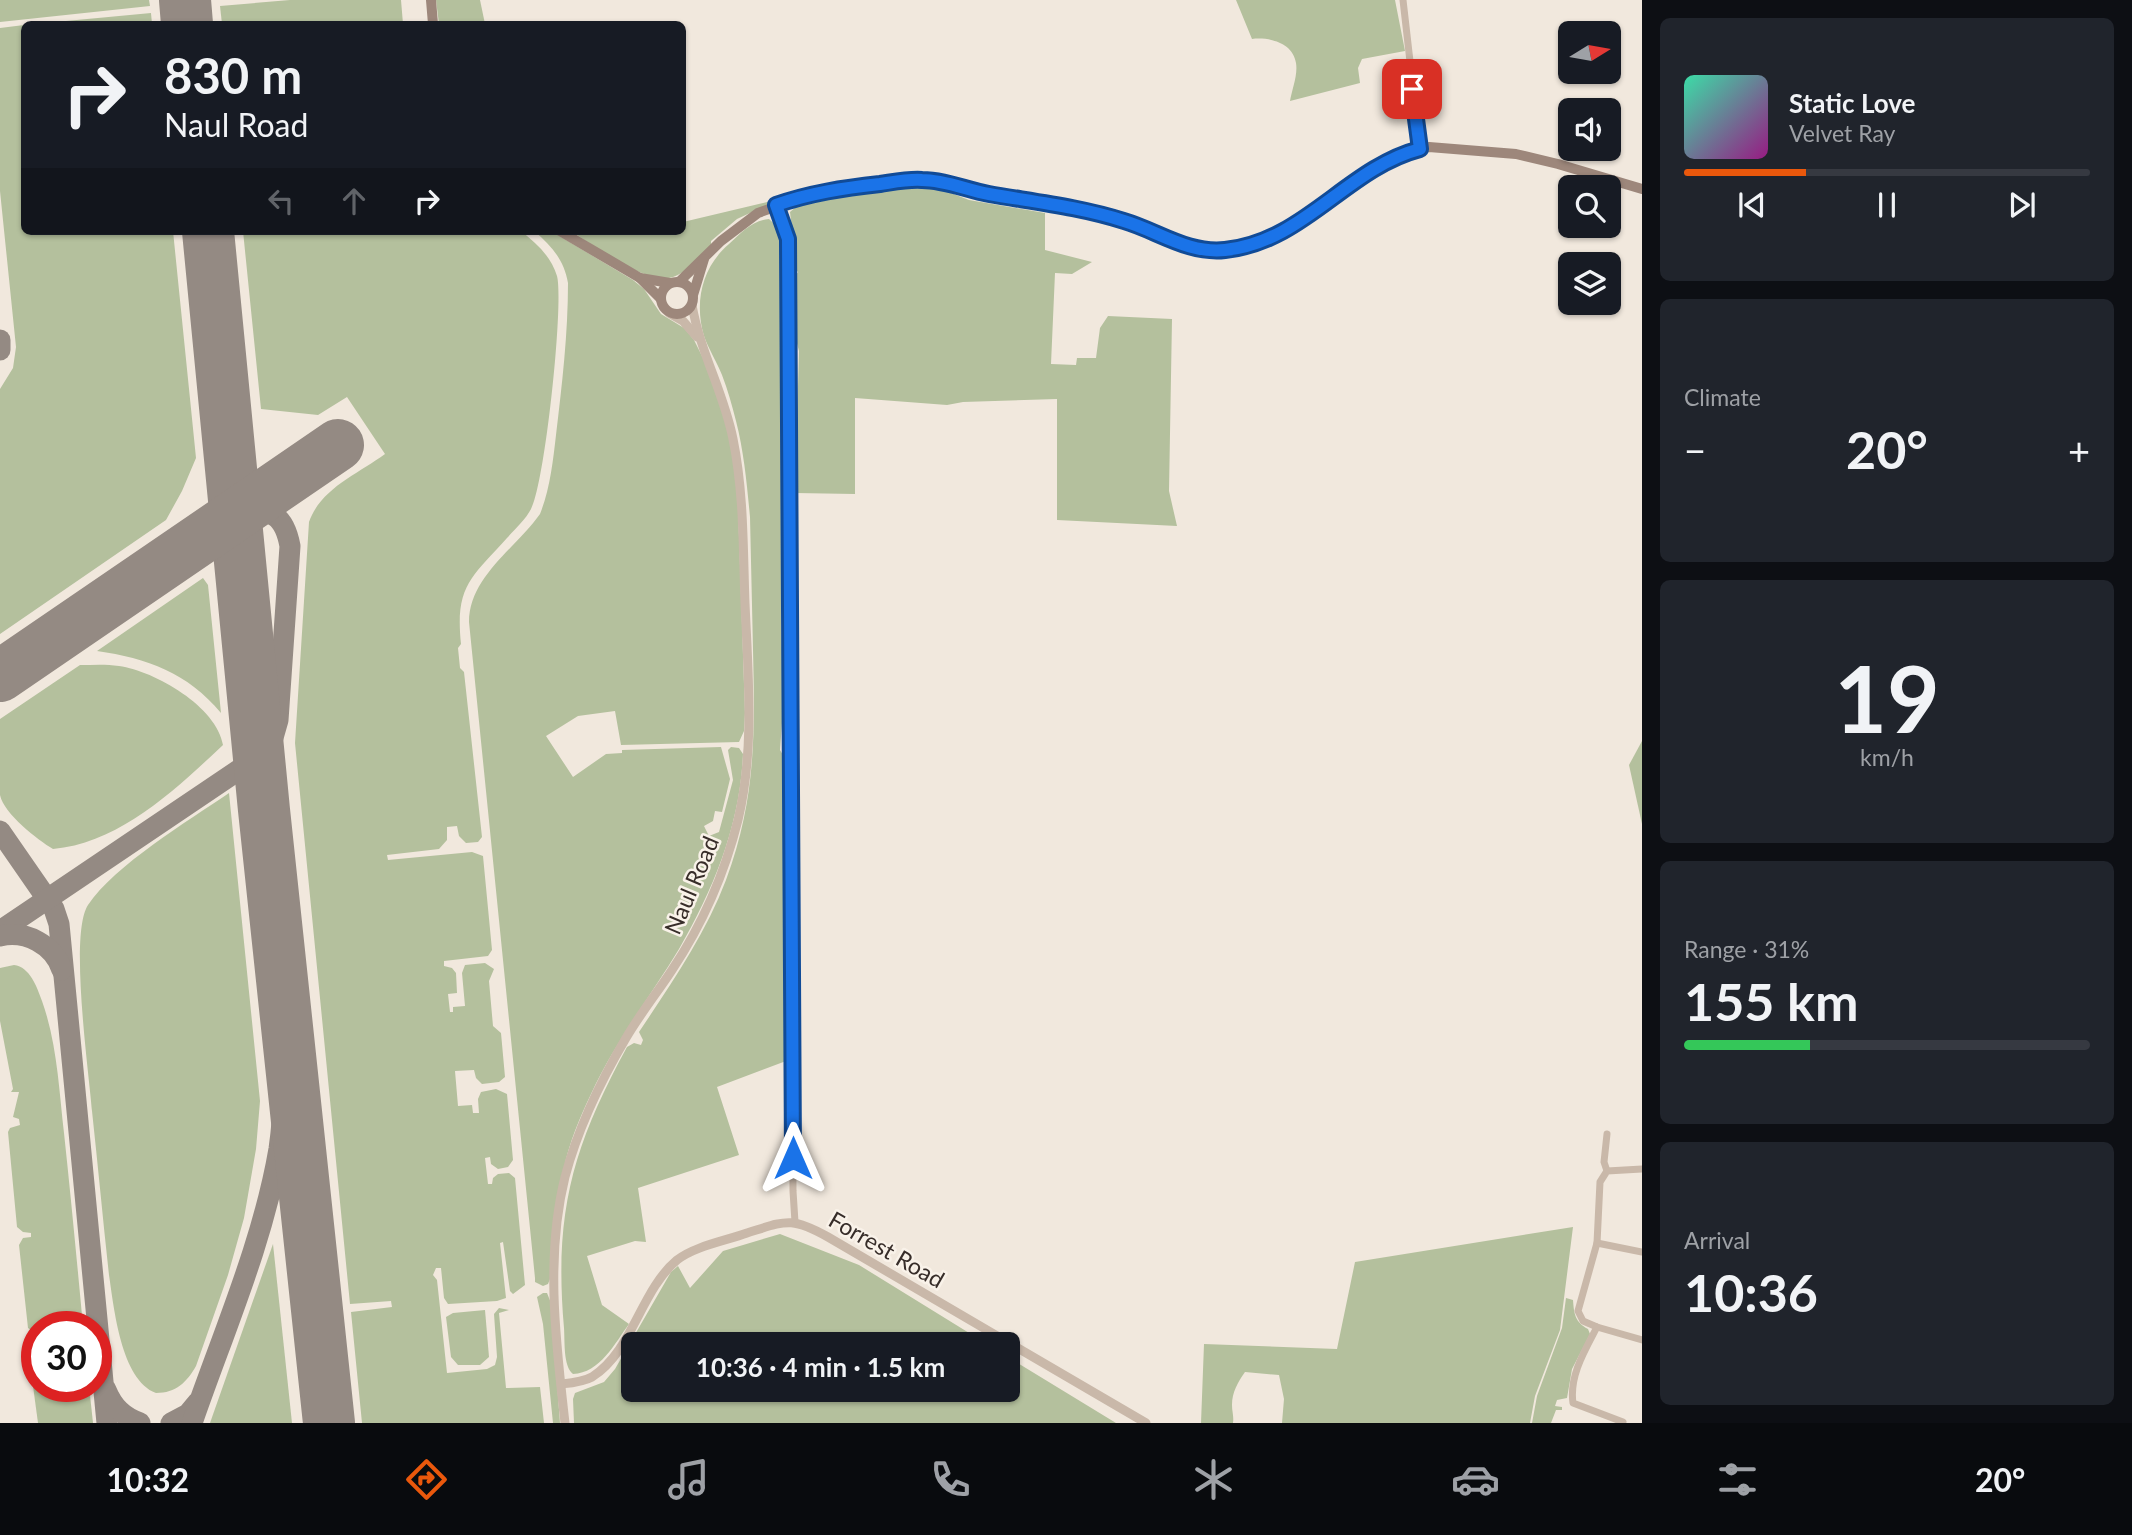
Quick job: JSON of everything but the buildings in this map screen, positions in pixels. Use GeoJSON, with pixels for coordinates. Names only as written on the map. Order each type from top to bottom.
{"type":"FeatureCollection","features":[{"type":"Feature","properties":{"kind":"main road"},"geometry":{"type":"LineString","coordinates":[[431,0],[433,21]]}},
{"type":"Feature","properties":{"kind":"main road","name":"Naul Road"},"geometry":{"type":"LineString","coordinates":[[675,283],[739,226],[776,205],[828,191],[923,180],[1083,210],[1125,221],[1191,247],[1224,250],[1271,239],[1297,225],[1384,164],[1420,149],[1447,148],[1516,154],[1642,190]]}},
{"type":"Feature","properties":{"kind":"main road"},"geometry":{"type":"LineString","coordinates":[[567,235],[640,278],[661,299],[669,313],[680,314],[692,300],[688,286],[640,278]]}},
{"type":"Feature","properties":{"kind":"main road","name":"Naul Road"},"geometry":{"type":"LineString","coordinates":[[692,300],[705,259]]}},
{"type":"Feature","properties":{"kind":"main road"},"geometry":{"type":"LineString","coordinates":[[661,299],[664,289],[675,283]]}},
{"type":"Feature","properties":{"kind":"street"},"geometry":{"type":"LineString","coordinates":[[1403,0],[1420,149]]}},
{"type":"Feature","properties":{"kind":"street"},"geometry":{"type":"LineString","coordinates":[[776,205],[788,239],[795,1222]]}},
{"type":"Feature","properties":{"kind":"street","name":"Naul Road"},"geometry":{"type":"LineString","coordinates":[[565,1423],[554,1299],[554,1260],[564,1180],[578,1134],[608,1071],[628,1035],[673,969],[725,864],[746,780],[748,745],[740,482],[726,409],[698,338],[692,300]]}},
{"type":"Feature","properties":{"kind":"street","name":"Naul Road"},"geometry":{"type":"LineString","coordinates":[[669,313],[683,321],[698,338]]}},
{"type":"Feature","properties":{"kind":"street"},"geometry":{"type":"LineString","coordinates":[[1607,1134],[1604,1162],[1607,1171]]}},
{"type":"Feature","properties":{"kind":"street"},"geometry":{"type":"LineString","coordinates":[[1607,1171],[1642,1169]]}},
{"type":"Feature","properties":{"kind":"street"},"geometry":{"type":"LineString","coordinates":[[1607,1171],[1600,1182],[1597,1243],[1578,1311],[1583,1321],[1642,1340]]}},
{"type":"Feature","properties":{"kind":"street","name":"Forrest Road"},"geometry":{"type":"LineString","coordinates":[[561,1384],[591,1377],[610,1361],[657,1284],[678,1259],[778,1223],[795,1222],[808,1226],[848,1248],[1146,1423]]}},
{"type":"Feature","properties":{"kind":"street"},"geometry":{"type":"LineString","coordinates":[[1597,1243],[1642,1252]]}},
{"type":"Feature","properties":{"kind":"street"},"geometry":{"type":"LineString","coordinates":[[1597,1327],[1574,1381],[1573,1403],[1623,1422]]}},
{"type":"Feature","properties":{"kind":"green space"},"geometry":{"type":"Polygon","coordinates":[[[0,0],[149,0],[150,6],[0,22],[0,0]]]}},
{"type":"Feature","properties":{"kind":"green space"},"geometry":{"type":"Polygon","coordinates":[[[290,0],[401,0],[403,21],[222,21],[220,6],[290,0]]]}},
{"type":"Feature","properties":{"kind":"green space"},"geometry":{"type":"Polygon","coordinates":[[[436,0],[480,0],[484,21],[439,21],[436,0]]]}},
{"type":"Feature","properties":{"kind":"green space"},"geometry":{"type":"Polygon","coordinates":[[[1236,0],[1395,0],[1405,51],[1362,59],[1358,68],[1360,83],[1290,101],[1296,72],[1294,56],[1279,42],[1252,39],[1236,0]]]}},
{"type":"Feature","properties":{"kind":"green space"},"geometry":{"type":"Polygon","coordinates":[[[151,13],[152,21],[66,21],[151,13]]]}},
{"type":"Feature","properties":{"kind":"green space"},"geometry":{"type":"Polygon","coordinates":[[[21,25],[21,235],[173,235],[196,458],[166,520],[0,634],[0,389],[13,368],[16,347],[0,191],[0,28],[21,25]]]}},
{"type":"Feature","properties":{"kind":"green space"},"geometry":{"type":"Polygon","coordinates":[[[933,186],[969,200],[1045,213],[1045,250],[1092,262],[1072,274],[1055,273],[1051,364],[1076,365],[1077,358],[1096,358],[1100,328],[1108,316],[1172,319],[1169,491],[1177,526],[1057,520],[1057,399],[963,402],[947,405],[855,398],[855,494],[795,493],[799,351],[793,328],[792,280],[798,272],[792,266],[790,212],[803,201],[847,193],[933,186]]]}},
{"type":"Feature","properties":{"kind":"green space"},"geometry":{"type":"Polygon","coordinates":[[[780,199],[737,219],[711,241],[711,246],[693,264],[673,277],[649,276],[635,270],[577,235],[686,235],[686,221],[780,199]]]}},
{"type":"Feature","properties":{"kind":"green space"},"geometry":{"type":"Polygon","coordinates":[[[769,219],[781,230],[783,237],[781,626],[784,696],[780,750],[785,778],[786,1061],[717,1087],[739,1155],[638,1188],[646,1242],[635,1241],[587,1256],[602,1305],[629,1324],[599,1363],[573,1374],[565,1353],[562,1250],[565,1215],[580,1150],[608,1083],[627,1047],[634,1043],[641,1045],[643,1040],[639,1032],[687,959],[718,900],[736,850],[748,794],[754,710],[748,493],[736,421],[724,381],[704,336],[700,298],[712,263],[747,228],[769,219]]]}},
{"type":"Feature","properties":{"kind":"green space"},"geometry":{"type":"Polygon","coordinates":[[[243,235],[526,235],[547,256],[554,269],[558,293],[556,355],[536,493],[526,516],[468,584],[461,609],[461,644],[458,648],[460,668],[464,672],[482,837],[478,842],[466,843],[459,836],[457,826],[447,827],[447,840],[439,849],[387,855],[388,860],[472,852],[483,856],[492,950],[488,956],[444,961],[444,966],[452,968],[456,973],[457,993],[448,994],[450,1012],[453,1012],[453,1007],[465,1006],[462,973],[465,965],[485,963],[494,969],[489,981],[493,1026],[501,1033],[505,1077],[499,1082],[482,1084],[476,1078],[474,1070],[455,1071],[458,1106],[472,1105],[473,1113],[479,1113],[478,1099],[481,1092],[496,1089],[507,1094],[513,1160],[508,1167],[498,1169],[491,1164],[490,1157],[485,1158],[488,1184],[492,1184],[493,1178],[498,1174],[509,1173],[515,1178],[525,1285],[513,1294],[510,1291],[503,1242],[500,1243],[506,1298],[448,1304],[444,1298],[441,1268],[436,1268],[433,1275],[437,1280],[447,1373],[487,1369],[495,1365],[497,1357],[494,1314],[499,1308],[509,1310],[499,1313],[506,1388],[540,1387],[544,1423],[362,1423],[351,1312],[392,1307],[391,1301],[350,1304],[295,743],[309,522],[322,500],[331,491],[385,454],[347,397],[318,415],[261,409],[243,235]]]}},
{"type":"Feature","properties":{"kind":"green space"},"geometry":{"type":"Polygon","coordinates":[[[538,235],[558,235],[633,280],[644,289],[661,314],[684,328],[703,358],[727,424],[737,478],[745,713],[744,731],[739,742],[621,745],[615,711],[578,716],[546,736],[573,777],[606,754],[622,753],[622,750],[721,747],[730,779],[722,812],[715,811],[713,821],[704,826],[709,836],[719,832],[733,780],[728,750],[731,747],[739,748],[743,754],[737,806],[714,879],[679,949],[611,1056],[575,1130],[561,1182],[550,1279],[548,1284],[543,1286],[535,1282],[469,622],[471,606],[485,577],[540,514],[551,475],[564,359],[568,283],[564,267],[538,235]]]}},
{"type":"Feature","properties":{"kind":"green space"},"geometry":{"type":"Polygon","coordinates":[[[203,578],[208,585],[221,713],[195,687],[165,670],[133,658],[97,651],[203,578]]]}},
{"type":"Feature","properties":{"kind":"green space"},"geometry":{"type":"Polygon","coordinates":[[[80,665],[134,669],[166,683],[209,717],[223,745],[166,796],[124,825],[78,845],[53,849],[22,826],[8,810],[0,795],[0,719],[80,665]]]}},
{"type":"Feature","properties":{"kind":"green space"},"geometry":{"type":"Polygon","coordinates":[[[1642,741],[1642,824],[1629,765],[1642,741]]]}},
{"type":"Feature","properties":{"kind":"green space"},"geometry":{"type":"Polygon","coordinates":[[[229,793],[260,1101],[256,1149],[244,1218],[228,1275],[196,1366],[180,1386],[156,1393],[144,1386],[127,1359],[114,1306],[84,1036],[80,944],[88,905],[100,890],[134,859],[229,793]]]}},
{"type":"Feature","properties":{"kind":"green space"},"geometry":{"type":"Polygon","coordinates":[[[14,965],[29,974],[47,1017],[59,1083],[82,1311],[26,1311],[19,1245],[23,1238],[31,1237],[31,1233],[23,1232],[17,1227],[8,1132],[10,1128],[20,1125],[19,1119],[13,1117],[19,1092],[11,1092],[13,1089],[0,1021],[0,968],[14,965]]]}},
{"type":"Feature","properties":{"kind":"green space"},"geometry":{"type":"Polygon","coordinates":[[[1573,1227],[1560,1330],[1535,1396],[1530,1423],[1282,1423],[1284,1399],[1279,1375],[1245,1372],[1233,1396],[1233,1423],[1201,1423],[1204,1344],[1337,1349],[1355,1262],[1573,1227]]]}},
{"type":"Feature","properties":{"kind":"green space"},"geometry":{"type":"Polygon","coordinates":[[[780,1234],[859,1265],[968,1332],[636,1332],[671,1272],[678,1266],[690,1288],[723,1251],[780,1234]]]}},
{"type":"Feature","properties":{"kind":"green space"},"geometry":{"type":"Polygon","coordinates":[[[273,1244],[292,1423],[210,1423],[273,1244]]]}},
{"type":"Feature","properties":{"kind":"green space"},"geometry":{"type":"Polygon","coordinates":[[[547,1293],[551,1303],[560,1423],[553,1423],[543,1324],[537,1297],[547,1293]]]}},
{"type":"Feature","properties":{"kind":"green space"},"geometry":{"type":"Polygon","coordinates":[[[1566,1298],[1573,1300],[1576,1317],[1590,1334],[1572,1369],[1567,1398],[1557,1400],[1555,1406],[1562,1407],[1562,1410],[1556,1410],[1551,1423],[1532,1423],[1537,1396],[1562,1328],[1566,1298]]]}},
{"type":"Feature","properties":{"kind":"green space"},"geometry":{"type":"Polygon","coordinates":[[[485,1310],[489,1357],[480,1365],[458,1365],[451,1357],[446,1317],[453,1313],[485,1310]]]}},
{"type":"Feature","properties":{"kind":"green space"},"geometry":{"type":"Polygon","coordinates":[[[621,1359],[621,1402],[1020,1402],[1020,1364],[1116,1423],[574,1423],[575,1393],[604,1382],[621,1359]]]}},
{"type":"Feature","properties":{"kind":"green space"},"geometry":{"type":"Polygon","coordinates":[[[35,1402],[91,1402],[93,1423],[38,1423],[35,1402]]]}},
{"type":"Feature","properties":{"kind":"taxiway"},"geometry":{"type":"LineString","coordinates":[[0,340],[0,350]]}},
{"type":"Feature","properties":{"kind":"taxiway"},"geometry":{"type":"LineString","coordinates":[[0,931],[249,763],[272,741],[278,720],[290,546],[280,520],[268,513],[241,512]]}},
{"type":"Feature","properties":{"kind":"taxiway"},"geometry":{"type":"LineString","coordinates":[[0,831],[54,909],[59,924],[107,1423]]}},
{"type":"Feature","properties":{"kind":"taxiway"},"geometry":{"type":"LineString","coordinates":[[0,936],[20,935],[38,941],[53,953],[62,970]]}},
{"type":"Feature","properties":{"kind":"taxiway"},"geometry":{"type":"LineString","coordinates":[[192,1423],[253,1253],[272,1184],[283,1112],[285,1000]]}},
{"type":"Feature","properties":{"kind":"taxiway"},"geometry":{"type":"LineString","coordinates":[[112,1401],[119,1411],[140,1423]]}},
{"type":"Feature","properties":{"kind":"taxiway"},"geometry":{"type":"LineString","coordinates":[[171,1423],[188,1414],[198,1402]]}},
{"type":"Feature","properties":{"kind":"runway"},"geometry":{"type":"LineString","coordinates":[[185,0],[187,21]]}},
{"type":"Feature","properties":{"kind":"runway"},"geometry":{"type":"LineString","coordinates":[[208,235],[264,810],[329,1423]]}},
{"type":"Feature","properties":{"kind":"runway"},"geometry":{"type":"LineString","coordinates":[[0,676],[338,445]]}},
{"type":"Feature","properties":{"kind":"route"},"geometry":{"type":"LineString","coordinates":[[793,1158],[788,239],[776,205],[828,191],[923,180],[1083,210],[1125,221],[1180,244],[1202,250],[1238,248],[1271,239],[1297,225],[1384,164],[1420,149],[1412,89]]}}]}
